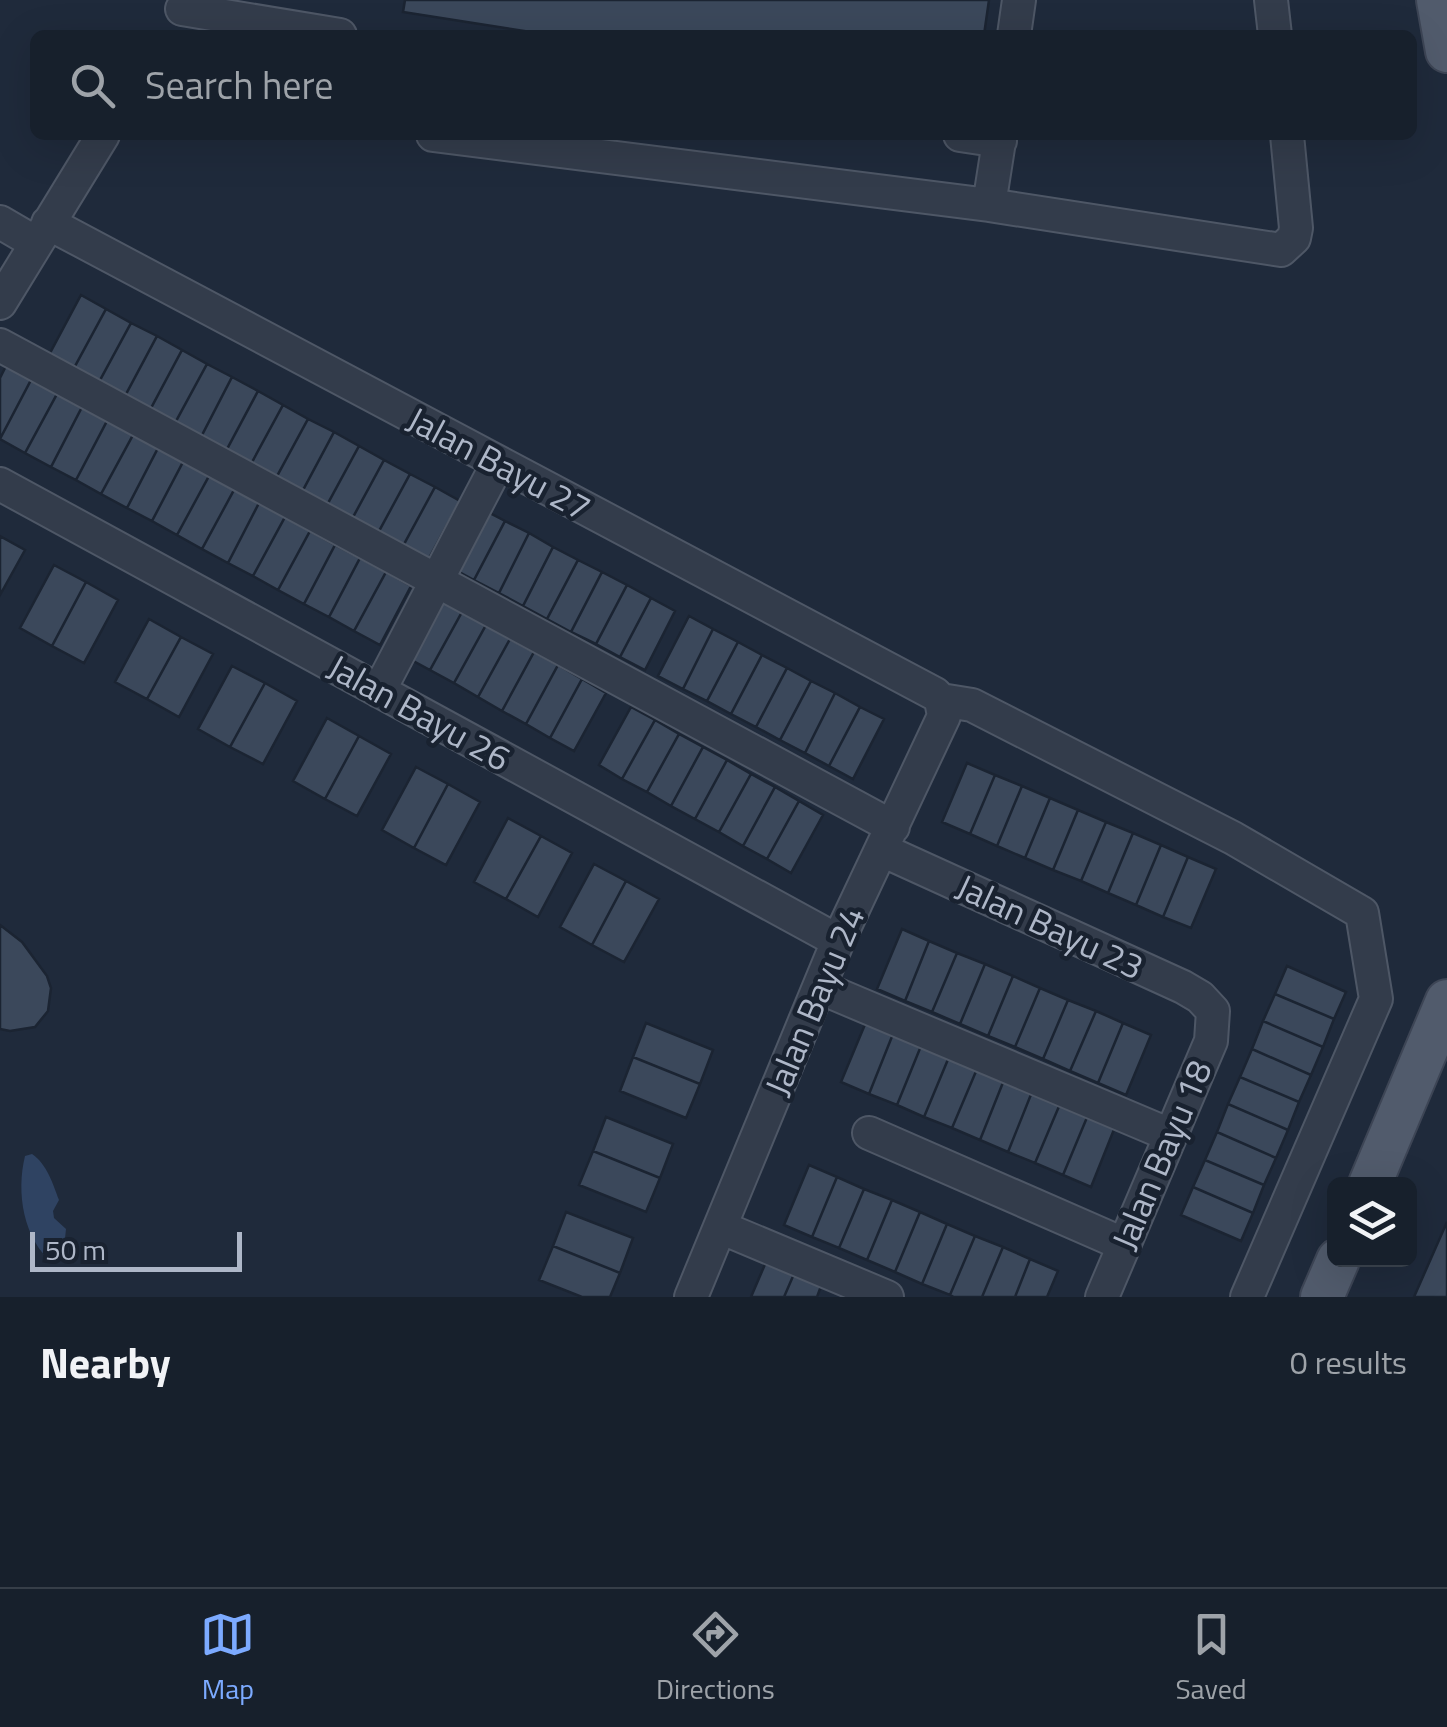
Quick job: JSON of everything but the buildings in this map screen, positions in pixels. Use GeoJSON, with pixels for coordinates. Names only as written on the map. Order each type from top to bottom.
{"type":"FeatureCollection","features":[{"type":"Feature","properties":{"kind":"main road"},"geometry":{"type":"LineString","coordinates":[[1438,0],[1447,51]]}},
{"type":"Feature","properties":{"kind":"main road"},"geometry":{"type":"LineString","coordinates":[[1373,1177],[1447,1001]]}},
{"type":"Feature","properties":{"kind":"main road"},"geometry":{"type":"LineString","coordinates":[[1322,1297],[1335,1267]]}},
{"type":"Feature","properties":{"kind":"street"},"geometry":{"type":"LineString","coordinates":[[1015,30],[1020,0]]}},
{"type":"Feature","properties":{"kind":"street"},"geometry":{"type":"LineString","coordinates":[[1270,0],[1274,30]]}},
{"type":"Feature","properties":{"kind":"street"},"geometry":{"type":"LineString","coordinates":[[178,15],[276,30]]}},
{"type":"Feature","properties":{"kind":"street"},"geometry":{"type":"LineString","coordinates":[[0,303],[101,140]]}},
{"type":"Feature","properties":{"kind":"street"},"geometry":{"type":"LineString","coordinates":[[472,140],[989,206],[1281,250],[1294,238],[1288,140]]}},
{"type":"Feature","properties":{"kind":"street"},"geometry":{"type":"LineString","coordinates":[[989,206],[1000,140]]}},
{"type":"Feature","properties":{"kind":"street","name":"Jalan Bayu 27"},"geometry":{"type":"LineString","coordinates":[[0,222],[42,233],[498,463],[935,694],[942,704],[972,704],[1233,838],[1362,914],[1376,999],[1247,1297]]}},
{"type":"Feature","properties":{"kind":"street","name":"Jalan Bayu 23"},"geometry":{"type":"LineString","coordinates":[[0,345],[436,581],[888,838],[1183,988],[1213,1010]]}},
{"type":"Feature","properties":{"kind":"street"},"geometry":{"type":"LineString","coordinates":[[379,691],[498,463]]}},
{"type":"Feature","properties":{"kind":"street","name":"Jalan Bayu 26"},"geometry":{"type":"LineString","coordinates":[[0,484],[838,941]]}},
{"type":"Feature","properties":{"kind":"street","name":"Jalan Bayu 24"},"geometry":{"type":"LineString","coordinates":[[691,1297],[838,941],[944,716],[942,704]]}},
{"type":"Feature","properties":{"kind":"street"},"geometry":{"type":"LineString","coordinates":[[819,987],[1170,1136]]}},
{"type":"Feature","properties":{"kind":"street","name":"Jalan Bayu 18"},"geometry":{"type":"LineString","coordinates":[[1102,1297],[1212,1041],[1213,1010]]}},
{"type":"Feature","properties":{"kind":"street"},"geometry":{"type":"LineString","coordinates":[[869,1133],[1123,1244]]}},
{"type":"Feature","properties":{"kind":"street"},"geometry":{"type":"LineString","coordinates":[[720,1227],[887,1297]]}},
{"type":"Feature","properties":{"kind":"water"},"geometry":{"type":"Polygon","coordinates":[[[32,1154],[52,1181],[59,1200],[54,1218],[66,1229],[63,1258],[54,1264],[35,1242],[24,1214],[22,1170],[25,1156],[32,1154]]]}}]}
